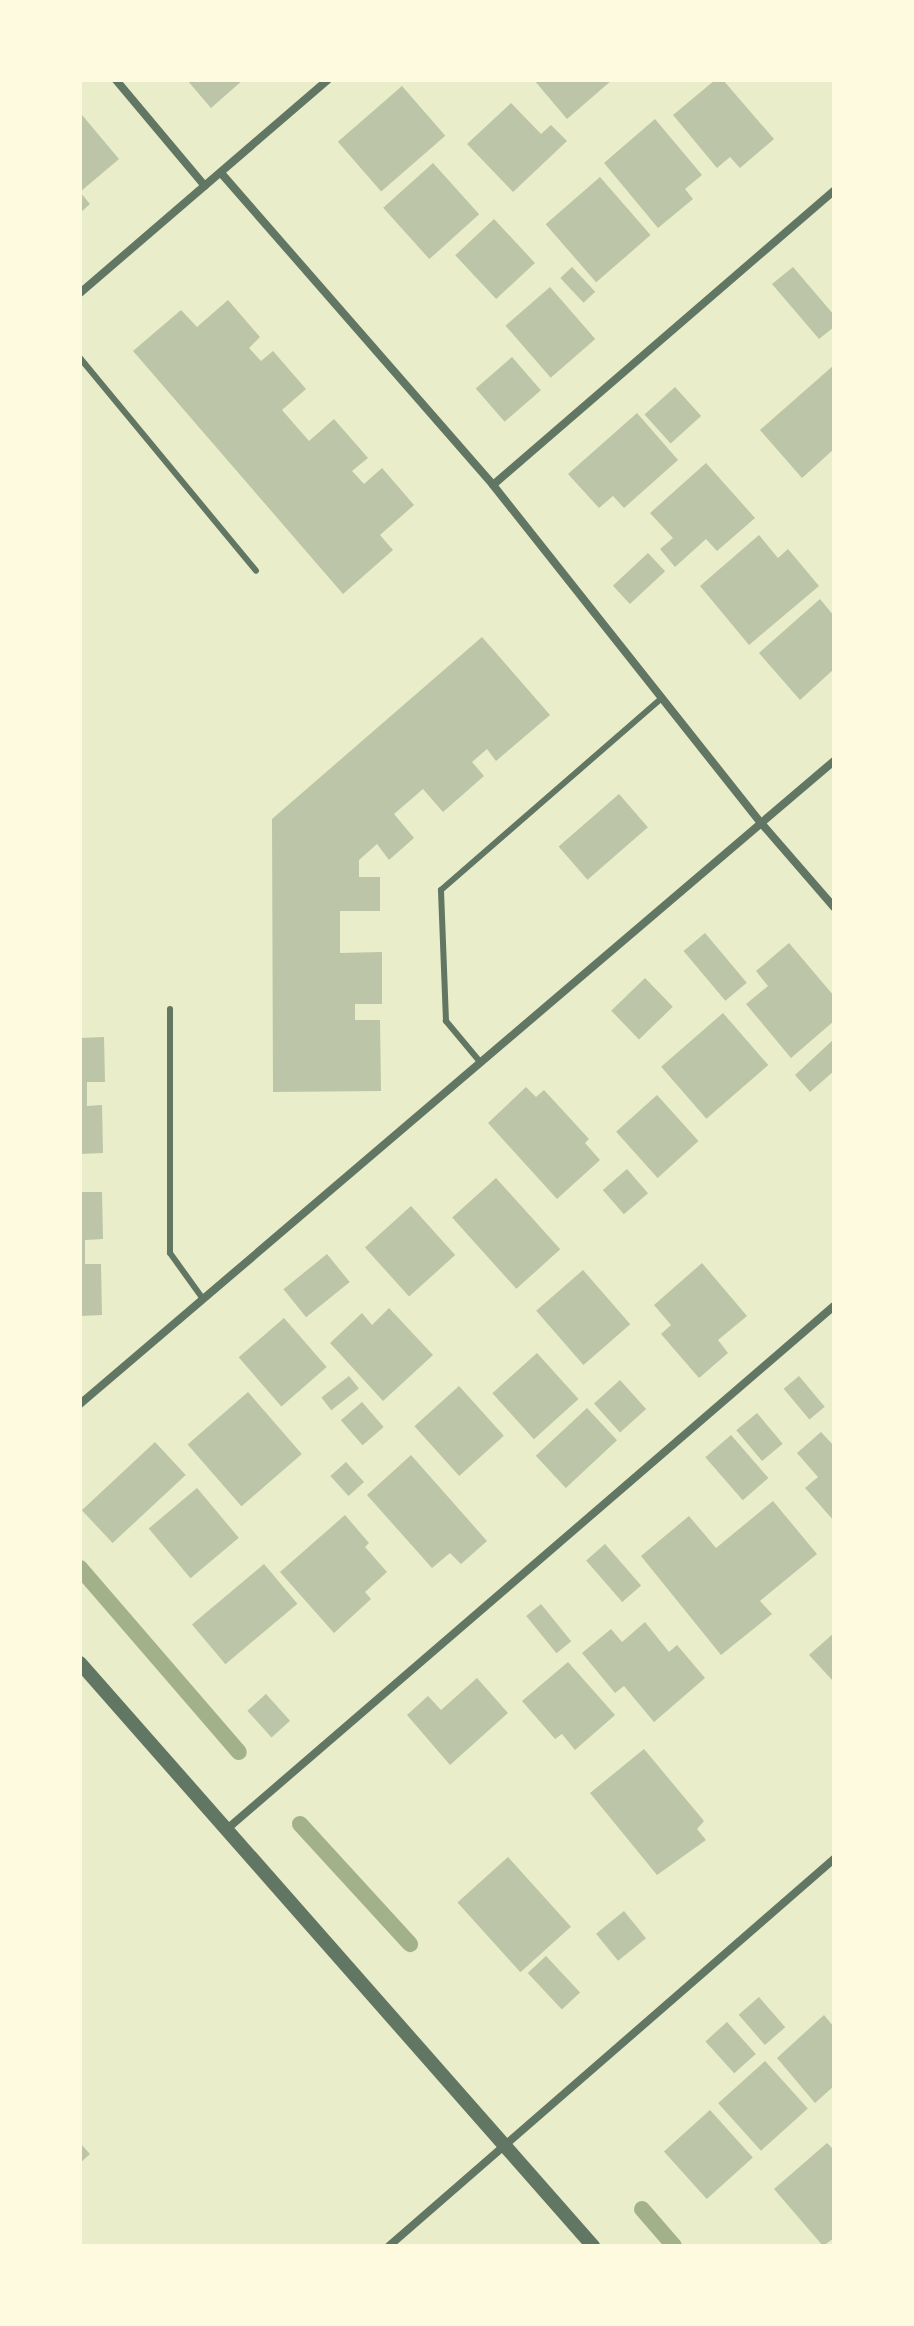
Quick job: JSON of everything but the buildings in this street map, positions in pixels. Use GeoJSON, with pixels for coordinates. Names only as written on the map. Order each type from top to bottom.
{"type":"FeatureCollection","features":[{"type":"Feature","properties":{"kind":"street"},"geometry":{"type":"LineString","coordinates":[[116,80],[205,186]]}},
{"type":"Feature","properties":{"kind":"street"},"geometry":{"type":"LineString","coordinates":[[80,293],[328,80]]}},
{"type":"Feature","properties":{"kind":"street"},"geometry":{"type":"LineString","coordinates":[[221,173],[493,485],[762,824],[834,907]]}},
{"type":"Feature","properties":{"kind":"street"},"geometry":{"type":"LineString","coordinates":[[493,485],[834,191]]}},
{"type":"Feature","properties":{"kind":"street"},"geometry":{"type":"LineString","coordinates":[[80,1404],[834,761]]}},
{"type":"Feature","properties":{"kind":"street"},"geometry":{"type":"LineString","coordinates":[[227,1829],[834,1306]]}},
{"type":"Feature","properties":{"kind":"street"},"geometry":{"type":"LineString","coordinates":[[80,1663],[593,2246]]}},
{"type":"Feature","properties":{"kind":"street"},"geometry":{"type":"LineString","coordinates":[[389,2246],[834,1859]]}},
{"type":"Feature","properties":{"kind":"lane"},"geometry":{"type":"LineString","coordinates":[[80,358],[256,571]]}},
{"type":"Feature","properties":{"kind":"lane"},"geometry":{"type":"LineString","coordinates":[[481,1063],[446,1021],[441,890],[662,698]]}},
{"type":"Feature","properties":{"kind":"lane"},"geometry":{"type":"LineString","coordinates":[[170,1009],[170,1253],[203,1299]]}},
{"type":"Feature","properties":{"kind":"waterway"},"geometry":{"type":"LineString","coordinates":[[80,1568],[239,1752]]}},
{"type":"Feature","properties":{"kind":"waterway"},"geometry":{"type":"LineString","coordinates":[[300,1824],[410,1944]]}},
{"type":"Feature","properties":{"kind":"waterway"},"geometry":{"type":"LineString","coordinates":[[642,2209],[674,2246]]}}]}
